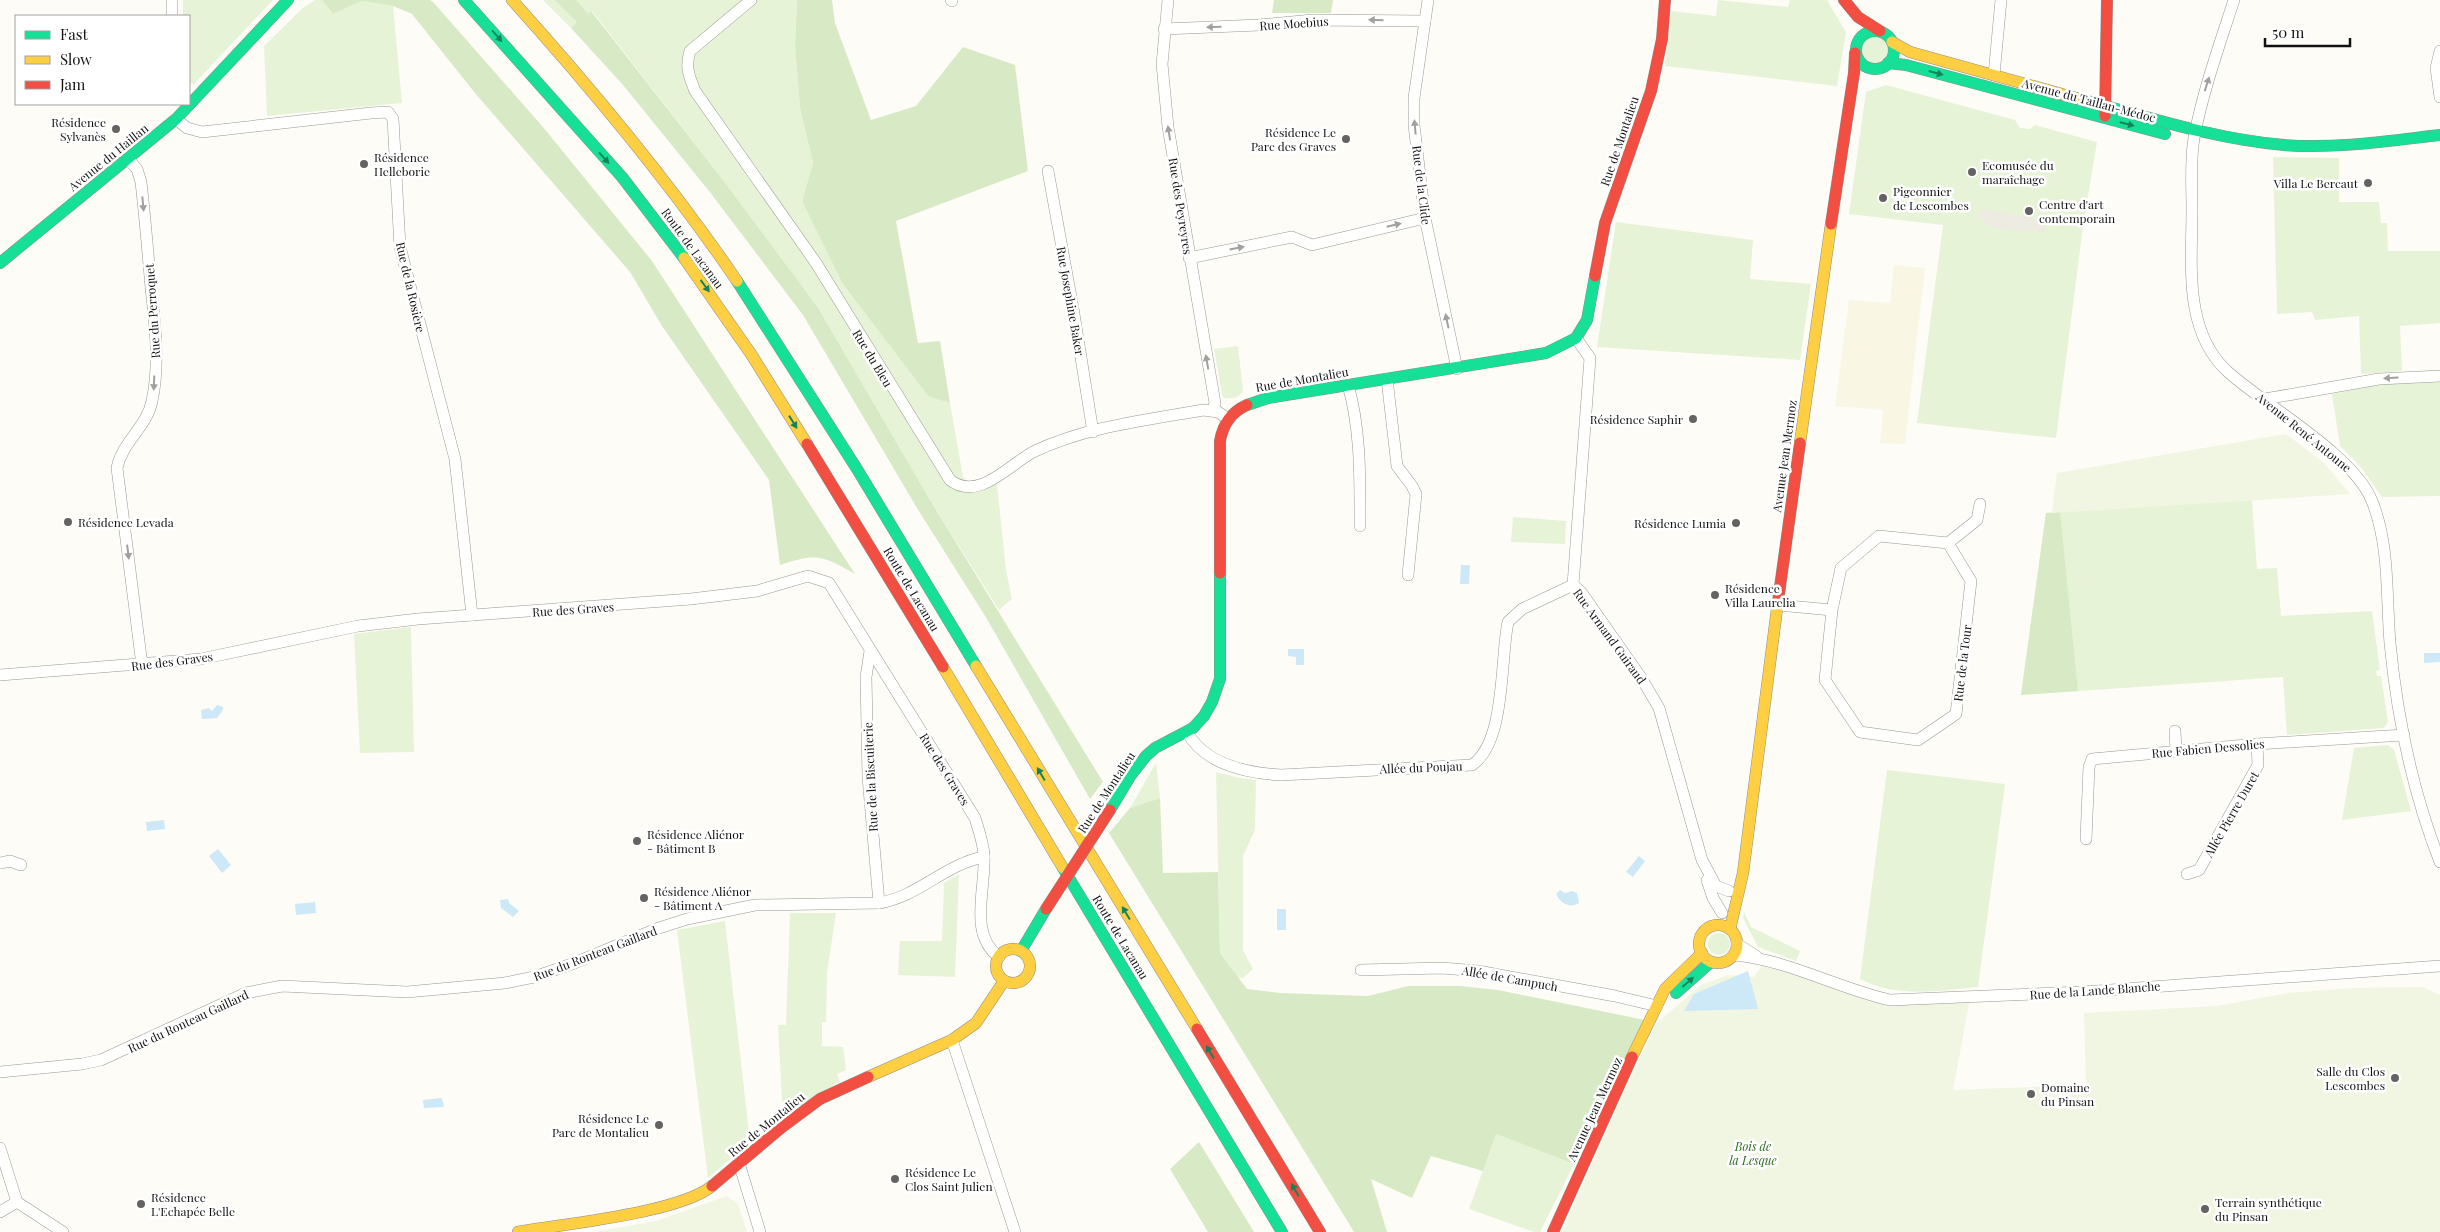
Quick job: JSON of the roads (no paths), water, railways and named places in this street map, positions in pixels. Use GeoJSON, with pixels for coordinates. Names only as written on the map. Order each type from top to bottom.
{"type":"FeatureCollection","features":[{"type":"Feature","properties":{"kind":"street"},"geometry":{"type":"LineString","coordinates":[[172,0],[172,15]]}},
{"type":"Feature","properties":{"kind":"street","name":"Avenue du Haillan"},"geometry":{"type":"LineString","coordinates":[[190,103],[288,0]]}},
{"type":"Feature","properties":{"kind":"street","name":"Route de Lacanau"},"geometry":{"type":"LineString","coordinates":[[464,0],[622,177],[669,236],[746,346],[889,577],[1282,1232]]}},
{"type":"Feature","properties":{"kind":"street","name":"Route de Lacanau"},"geometry":{"type":"LineString","coordinates":[[512,0],[586,82],[634,141],[727,268],[776,340],[857,469],[1320,1232]]}},
{"type":"Feature","properties":{"kind":"street","name":"Rue du Bleu"},"geometry":{"type":"LineString","coordinates":[[751,0],[690,51],[686,62],[695,91],[816,263],[950,480],[963,487],[976,487],[1028,455],[1058,440],[1162,417],[1213,410]]}},
{"type":"Feature","properties":{"kind":"street","name":"Rue des Peyreyres"},"geometry":{"type":"LineString","coordinates":[[1168,0],[1162,64],[1168,127],[1215,403],[1213,410]]}},
{"type":"Feature","properties":{"kind":"street","name":"Rue de la Clide"},"geometry":{"type":"LineString","coordinates":[[1428,0],[1414,98],[1414,125],[1425,218],[1457,369]]}},
{"type":"Feature","properties":{"kind":"street","name":"Rue de Montalieu"},"geometry":{"type":"LineString","coordinates":[[1022,952],[1046,910],[1146,756],[1158,747],[1187,732],[1206,713],[1218,691],[1220,679],[1220,450],[1221,433],[1228,419],[1236,409],[1249,402],[1546,353],[1576,338],[1587,320],[1606,223],[1651,91],[1662,40],[1665,0]]}},
{"type":"Feature","properties":{"kind":"street"},"geometry":{"type":"LineString","coordinates":[[1844,0],[1851,11],[1857,41],[1855,53],[1861,63],[1872,69],[1878,69],[1888,63],[1894,52],[1892,42],[1886,34],[1851,11]]}},
{"type":"Feature","properties":{"kind":"street"},"geometry":{"type":"LineString","coordinates":[[1994,75],[2001,0]]}},
{"type":"Feature","properties":{"kind":"street"},"geometry":{"type":"LineString","coordinates":[[2105,118],[2107,0]]}},
{"type":"Feature","properties":{"kind":"street","name":"Avenue René Antoune"},"geometry":{"type":"LineString","coordinates":[[2234,0],[2203,96],[2194,136],[2193,293],[2201,332],[2207,349],[2227,371],[2352,469],[2372,499],[2384,538],[2390,644],[2404,735],[2431,838],[2440,862]]}},
{"type":"Feature","properties":{"kind":"street","name":"Rue Moebius"},"geometry":{"type":"LineString","coordinates":[[1164,29],[1259,25],[1313,20],[1425,20]]}},
{"type":"Feature","properties":{"kind":"street"},"geometry":{"type":"LineString","coordinates":[[1857,41],[1867,32],[1880,31]]}},
{"type":"Feature","properties":{"kind":"street","name":"Avenue du Taillan-Médoc"},"geometry":{"type":"LineString","coordinates":[[1892,42],[1910,52],[2106,106],[2236,148],[2262,149],[2286,145],[2358,144],[2440,135]]}},
{"type":"Feature","properties":{"kind":"street"},"geometry":{"type":"LineString","coordinates":[[2440,51],[2436,68],[2440,97]]}},
{"type":"Feature","properties":{"kind":"street","name":"Avenue Jean Mermoz"},"geometry":{"type":"LineString","coordinates":[[1730,929],[1743,873],[1777,604],[1855,53]]}},
{"type":"Feature","properties":{"kind":"street","name":"Avenue du Taillan-Médoc"},"geometry":{"type":"LineString","coordinates":[[1888,63],[1906,65],[2105,118],[2194,136]]}},
{"type":"Feature","properties":{"kind":"street"},"geometry":{"type":"LineString","coordinates":[[1852,82],[1872,69]]}},
{"type":"Feature","properties":{"kind":"street","name":"Avenue du Haillan"},"geometry":{"type":"LineString","coordinates":[[0,263],[176,119],[188,105]]}},
{"type":"Feature","properties":{"kind":"street","name":"Rue de la Rosière"},"geometry":{"type":"LineString","coordinates":[[176,119],[187,128],[202,132],[371,112],[388,112],[393,119],[400,247],[455,459],[472,616]]}},
{"type":"Feature","properties":{"kind":"street","name":"Rue du Perroquet"},"geometry":{"type":"LineString","coordinates":[[128,159],[137,169],[141,182],[156,336],[154,388],[151,405],[146,417],[120,454],[117,468],[142,665]]}},
{"type":"Feature","properties":{"kind":"street","name":"Rue Josephine Baker"},"geometry":{"type":"LineString","coordinates":[[1048,171],[1073,308],[1092,432]]}},
{"type":"Feature","properties":{"kind":"street"},"geometry":{"type":"LineString","coordinates":[[1189,258],[1292,237],[1312,245],[1425,218]]}},
{"type":"Feature","properties":{"kind":"street","name":"Rue Armand Guiraud"},"geometry":{"type":"LineString","coordinates":[[1576,338],[1590,358],[1573,585],[1581,592],[1642,678],[1659,708],[1706,868],[1716,886],[1729,891]]}},
{"type":"Feature","properties":{"kind":"street"},"geometry":{"type":"LineString","coordinates":[[2265,399],[2380,379],[2440,376]]}},
{"type":"Feature","properties":{"kind":"street"},"geometry":{"type":"LineString","coordinates":[[1387,379],[1397,466],[1416,494],[1408,575]]}},
{"type":"Feature","properties":{"kind":"street"},"geometry":{"type":"LineString","coordinates":[[1348,385],[1353,400],[1360,470],[1360,526]]}},
{"type":"Feature","properties":{"kind":"street"},"geometry":{"type":"LineString","coordinates":[[1213,410],[1228,419]]}},
{"type":"Feature","properties":{"kind":"street"},"geometry":{"type":"LineString","coordinates":[[1948,544],[1977,520],[1980,504]]}},
{"type":"Feature","properties":{"kind":"street","name":"Rue de la Tour"},"geometry":{"type":"LineString","coordinates":[[1879,536],[1948,544],[1971,581],[1956,714],[1918,740],[1860,732],[1825,680],[1832,610],[1841,568],[1879,536]]}},
{"type":"Feature","properties":{"kind":"street","name":"Rue des Graves"},"geometry":{"type":"LineString","coordinates":[[0,675],[201,659],[358,626],[418,619],[691,599],[757,591],[808,576],[829,583],[975,818],[982,839],[984,857]]}},
{"type":"Feature","properties":{"kind":"street","name":"Allée du Poujau"},"geometry":{"type":"LineString","coordinates":[[1187,732],[1200,750],[1230,766],[1263,774],[1472,765],[1485,753],[1490,743],[1500,699],[1508,622],[1522,609],[1573,585]]}},
{"type":"Feature","properties":{"kind":"street"},"geometry":{"type":"LineString","coordinates":[[1777,604],[1832,610]]}},
{"type":"Feature","properties":{"kind":"street","name":"Rue de la Biscuiterie"},"geometry":{"type":"LineString","coordinates":[[870,651],[866,677],[868,777],[878,903]]}},
{"type":"Feature","properties":{"kind":"street"},"geometry":{"type":"LineString","coordinates":[[2175,731],[2176,751]]}},
{"type":"Feature","properties":{"kind":"street","name":"Rue Fabien Dessolies"},"geometry":{"type":"LineString","coordinates":[[2086,839],[2092,759],[2257,744],[2404,735]]}},
{"type":"Feature","properties":{"kind":"street","name":"Allée Pierre Duret"},"geometry":{"type":"LineString","coordinates":[[2187,874],[2199,870],[2258,766],[2257,744]]}},
{"type":"Feature","properties":{"kind":"street","name":"Avenue Jean Mermoz"},"geometry":{"type":"LineString","coordinates":[[1718,926],[1748,835]]}},
{"type":"Feature","properties":{"kind":"street"},"geometry":{"type":"LineString","coordinates":[[984,857],[982,937],[988,949],[999,957]]}},
{"type":"Feature","properties":{"kind":"street","name":"Rue du Ronteau Gaillard"},"geometry":{"type":"LineString","coordinates":[[0,1072],[82,1064],[101,1060],[246,993],[263,988],[282,986],[407,992],[505,983],[534,977],[572,964],[649,932],[687,919],[755,905],[878,903],[895,901],[910,894],[948,870],[984,857]]}},
{"type":"Feature","properties":{"kind":"street"},"geometry":{"type":"LineString","coordinates":[[0,863],[10,861],[21,865]]}},
{"type":"Feature","properties":{"kind":"street","name":"Rue Armand Guiraud"},"geometry":{"type":"LineString","coordinates":[[1706,868],[1706,878],[1722,913]]}},
{"type":"Feature","properties":{"kind":"street"},"geometry":{"type":"LineString","coordinates":[[1718,926],[1730,929],[1736,936],[1736,950],[1724,963],[1711,962],[1702,953],[1700,947],[1701,936],[1709,928],[1718,926]]}},
{"type":"Feature","properties":{"kind":"street"},"geometry":{"type":"LineString","coordinates":[[1012,949],[1022,952],[1030,964],[1028,975],[1020,982],[1010,983],[1004,981],[1000,978],[996,968],[999,957],[1012,949]]}},
{"type":"Feature","properties":{"kind":"street","name":"Rue de la Lande Blanche"},"geometry":{"type":"LineString","coordinates":[[1736,950],[1814,975],[1859,992],[1890,1000],[2083,992],[2440,966]]}},
{"type":"Feature","properties":{"kind":"street","name":"Avenue Jean Mermoz"},"geometry":{"type":"LineString","coordinates":[[1553,1232],[1614,1096],[1665,989],[1702,953]]}},
{"type":"Feature","properties":{"kind":"street"},"geometry":{"type":"LineString","coordinates":[[1660,1002],[1676,993],[1711,962]]}},
{"type":"Feature","properties":{"kind":"street","name":"Allée de Campuch"},"geometry":{"type":"LineString","coordinates":[[1361,970],[1460,969],[1660,1002]]}},
{"type":"Feature","properties":{"kind":"street","name":"Rue de Montalieu"},"geometry":{"type":"LineString","coordinates":[[518,1232],[653,1209],[684,1200],[708,1189],[820,1099],[952,1040],[976,1023],[1004,981]]}},
{"type":"Feature","properties":{"kind":"street"},"geometry":{"type":"LineString","coordinates":[[952,1040],[1015,1232]]}},
{"type":"Feature","properties":{"kind":"street"},"geometry":{"type":"LineString","coordinates":[[0,1148],[17,1202],[63,1232]]}},
{"type":"Feature","properties":{"kind":"street"},"geometry":{"type":"LineString","coordinates":[[739,1163],[760,1232]]}},
{"type":"Feature","properties":{"kind":"street"},"geometry":{"type":"LineString","coordinates":[[0,1212],[17,1202]]}},
{"type":"Feature","properties":{"kind":"water"},"geometry":{"type":"Polygon","coordinates":[[[1461,565],[1470,565],[1469,584],[1460,584],[1461,565]]]}},
{"type":"Feature","properties":{"kind":"water"},"geometry":{"type":"Polygon","coordinates":[[[1288,649],[1304,649],[1304,665],[1296,665],[1296,657],[1288,656],[1288,649]]]}},
{"type":"Feature","properties":{"kind":"water"},"geometry":{"type":"Polygon","coordinates":[[[2424,653],[2440,653],[2440,662],[2424,663],[2424,653]]]}},
{"type":"Feature","properties":{"kind":"water"},"geometry":{"type":"Polygon","coordinates":[[[217,705],[223,707],[223,710],[217,718],[202,719],[201,710],[209,708],[212,711],[217,705]]]}},
{"type":"Feature","properties":{"kind":"water"},"geometry":{"type":"Polygon","coordinates":[[[164,820],[165,829],[147,831],[146,822],[164,820]]]}},
{"type":"Feature","properties":{"kind":"water"},"geometry":{"type":"Polygon","coordinates":[[[218,849],[231,865],[222,873],[209,856],[218,849]]]}},
{"type":"Feature","properties":{"kind":"water"},"geometry":{"type":"Polygon","coordinates":[[[1639,856],[1645,861],[1633,877],[1626,872],[1639,856]]]}},
{"type":"Feature","properties":{"kind":"water"},"geometry":{"type":"Polygon","coordinates":[[[1560,890],[1565,893],[1572,891],[1577,893],[1579,903],[1569,905],[1560,900],[1556,894],[1560,890]]]}},
{"type":"Feature","properties":{"kind":"water"},"geometry":{"type":"Polygon","coordinates":[[[508,899],[509,903],[519,911],[513,917],[501,908],[500,900],[508,899]]]}},
{"type":"Feature","properties":{"kind":"water"},"geometry":{"type":"Polygon","coordinates":[[[315,902],[316,913],[296,915],[295,904],[315,902]]]}},
{"type":"Feature","properties":{"kind":"water"},"geometry":{"type":"Polygon","coordinates":[[[1277,909],[1286,909],[1286,930],[1277,930],[1277,909]]]}},
{"type":"Feature","properties":{"kind":"water"},"geometry":{"type":"Polygon","coordinates":[[[1748,971],[1758,1009],[1684,1011],[1694,994],[1748,971]]]}},
{"type":"Feature","properties":{"kind":"water"},"geometry":{"type":"Polygon","coordinates":[[[442,1098],[444,1107],[424,1108],[423,1100],[442,1098]]]}},
{"type":"Feature","properties":{"kind":"place","name":"Résidence Sylvanès"},"geometry":{"type":"Point","coordinates":[116,129]}},
{"type":"Feature","properties":{"kind":"place","name":"Résidence Le Parc des Graves"},"geometry":{"type":"Point","coordinates":[1346,139]}},
{"type":"Feature","properties":{"kind":"place","name":"Résidence Helleborie"},"geometry":{"type":"Point","coordinates":[364,164]}},
{"type":"Feature","properties":{"kind":"place","name":"Ecomusée du maraîchage"},"geometry":{"type":"Point","coordinates":[1972,172]}},
{"type":"Feature","properties":{"kind":"place","name":"Villa Le Bercaut"},"geometry":{"type":"Point","coordinates":[2368,183]}},
{"type":"Feature","properties":{"kind":"place","name":"Pigeonnier de Lescombes"},"geometry":{"type":"Point","coordinates":[1883,198]}},
{"type":"Feature","properties":{"kind":"place","name":"Centre d'art contemporain"},"geometry":{"type":"Point","coordinates":[2029,211]}},
{"type":"Feature","properties":{"kind":"place","name":"Résidence Saphir"},"geometry":{"type":"Point","coordinates":[1693,419]}},
{"type":"Feature","properties":{"kind":"place","name":"Résidence Levada"},"geometry":{"type":"Point","coordinates":[68,522]}},
{"type":"Feature","properties":{"kind":"place","name":"Résidence Lumia"},"geometry":{"type":"Point","coordinates":[1736,523]}},
{"type":"Feature","properties":{"kind":"place","name":"Résidence Villa Laurelia"},"geometry":{"type":"Point","coordinates":[1715,595]}},
{"type":"Feature","properties":{"kind":"place","name":"Résidence Aliénor - Bâtiment B"},"geometry":{"type":"Point","coordinates":[637,841]}},
{"type":"Feature","properties":{"kind":"place","name":"Résidence Aliénor - Bâtiment A"},"geometry":{"type":"Point","coordinates":[644,898]}},
{"type":"Feature","properties":{"kind":"place","name":"Salle du Clos Lescombes"},"geometry":{"type":"Point","coordinates":[2395,1078]}},
{"type":"Feature","properties":{"kind":"place","name":"Domaine du Pinsan"},"geometry":{"type":"Point","coordinates":[2031,1094]}},
{"type":"Feature","properties":{"kind":"place","name":"Résidence Le Parc de Montalieu"},"geometry":{"type":"Point","coordinates":[659,1125]}},
{"type":"Feature","properties":{"kind":"place","name":"Résidence Le Clos Saint Julien"},"geometry":{"type":"Point","coordinates":[895,1179]}},
{"type":"Feature","properties":{"kind":"place","name":"Résidence L'Echapée Belle"},"geometry":{"type":"Point","coordinates":[141,1204]}},
{"type":"Feature","properties":{"kind":"place","name":"Terrain synthétique du Pinsan"},"geometry":{"type":"Point","coordinates":[2205,1209]}},
{"type":"Feature","properties":{"kind":"park label","name":"Bois de la Lesque"},"geometry":{"type":"Point","coordinates":[1753,1153]}}]}
